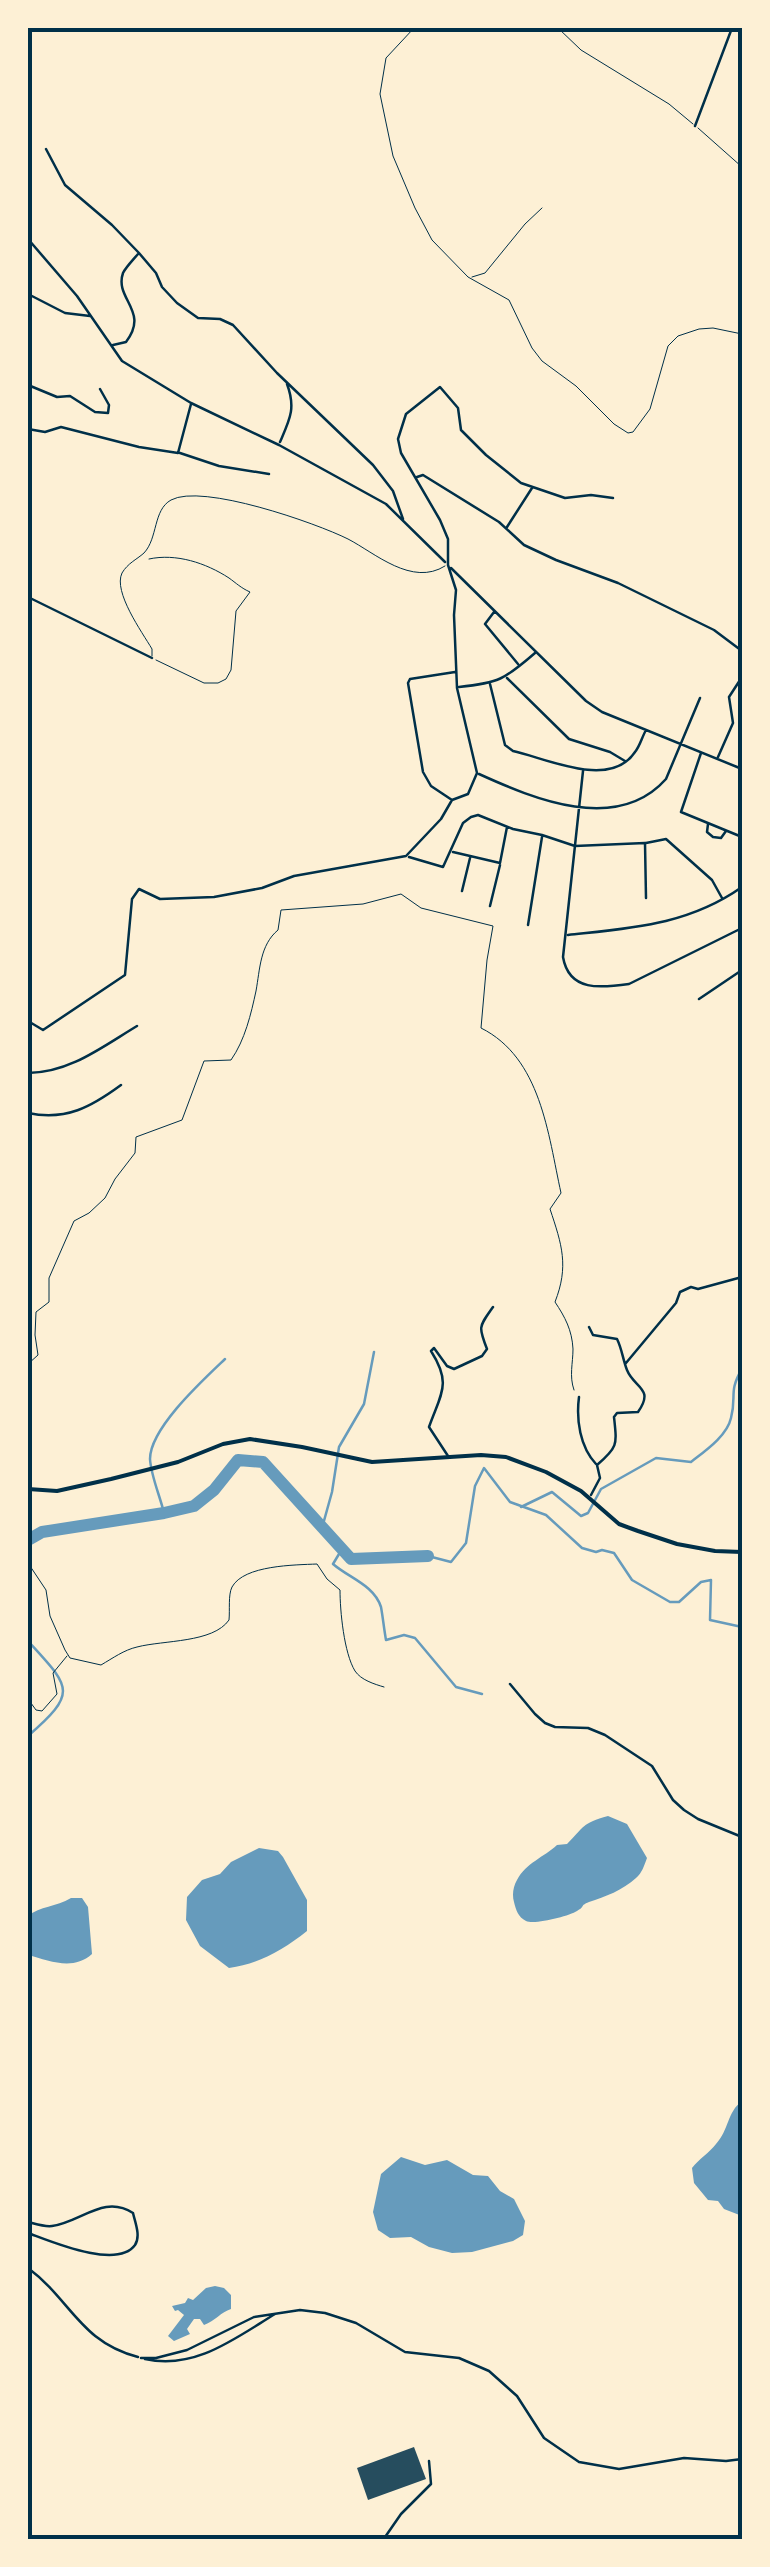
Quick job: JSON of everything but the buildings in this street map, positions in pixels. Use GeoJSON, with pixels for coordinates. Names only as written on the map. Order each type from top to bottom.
{"type":"FeatureCollection","features":[{"type":"Feature","properties":{"kind":"street"},"geometry":{"type":"LineString","coordinates":[[695,126],[732,28]]}},
{"type":"Feature","properties":{"kind":"street"},"geometry":{"type":"LineString","coordinates":[[46,149],[64,185],[139,252],[176,303],[198,318],[220,319],[233,325],[373,465],[393,491],[403,520]]}},
{"type":"Feature","properties":{"kind":"street"},"geometry":{"type":"LineString","coordinates":[[28,238],[77,296],[122,361],[192,403],[386,504],[586,701],[602,712],[742,769]]}},
{"type":"Feature","properties":{"kind":"street"},"geometry":{"type":"LineString","coordinates":[[112,346],[126,342],[136,323],[122,286],[124,272],[139,252]]}},
{"type":"Feature","properties":{"kind":"street"},"geometry":{"type":"LineString","coordinates":[[28,294],[65,313],[91,316]]}},
{"type":"Feature","properties":{"kind":"street"},"geometry":{"type":"LineString","coordinates":[[279,445],[291,416],[293,400],[287,382]]}},
{"type":"Feature","properties":{"kind":"street"},"geometry":{"type":"LineString","coordinates":[[28,385],[58,396],[70,396],[95,412],[108,413],[100,389]]}},
{"type":"Feature","properties":{"kind":"street"},"geometry":{"type":"LineString","coordinates":[[406,856],[441,819],[452,800],[468,794],[478,773],[458,688],[456,590],[448,564],[448,539],[401,453],[398,439],[406,414],[440,388],[458,408],[462,430],[504,471],[532,487],[565,498],[613,498]]}},
{"type":"Feature","properties":{"kind":"street"},"geometry":{"type":"LineString","coordinates":[[178,452],[192,403]]}},
{"type":"Feature","properties":{"kind":"street"},"geometry":{"type":"LineString","coordinates":[[28,429],[44,432],[60,427],[269,474]]}},
{"type":"Feature","properties":{"kind":"street"},"geometry":{"type":"LineString","coordinates":[[415,478],[422,475],[506,529],[524,545],[618,583],[714,630],[742,651]]}},
{"type":"Feature","properties":{"kind":"street"},"geometry":{"type":"LineString","coordinates":[[506,529],[532,487]]}},
{"type":"Feature","properties":{"kind":"street"},"geometry":{"type":"LineString","coordinates":[[28,597],[152,658]]}},
{"type":"Feature","properties":{"kind":"street"},"geometry":{"type":"LineString","coordinates":[[495,611],[485,624],[520,666]]}},
{"type":"Feature","properties":{"kind":"street"},"geometry":{"type":"LineString","coordinates":[[458,688],[507,678],[536,652]]}},
{"type":"Feature","properties":{"kind":"street"},"geometry":{"type":"LineString","coordinates":[[452,800],[431,786],[424,772],[408,684],[410,679],[457,672]]}},
{"type":"Feature","properties":{"kind":"street"},"geometry":{"type":"LineString","coordinates":[[717,759],[733,723],[729,697],[742,677]]}},
{"type":"Feature","properties":{"kind":"street"},"geometry":{"type":"LineString","coordinates":[[507,678],[570,738],[626,762]]}},
{"type":"Feature","properties":{"kind":"street"},"geometry":{"type":"LineString","coordinates":[[490,684],[505,745],[513,751],[582,771],[607,769],[626,762],[646,729]]}},
{"type":"Feature","properties":{"kind":"street"},"geometry":{"type":"LineString","coordinates":[[736,687],[742,690]]}},
{"type":"Feature","properties":{"kind":"street"},"geometry":{"type":"LineString","coordinates":[[478,773],[519,792],[579,808],[600,810],[640,800],[666,779],[700,698]]}},
{"type":"Feature","properties":{"kind":"street"},"geometry":{"type":"LineString","coordinates":[[701,753],[682,812],[742,837]]}},
{"type":"Feature","properties":{"kind":"street"},"geometry":{"type":"LineString","coordinates":[[582,771],[563,957],[570,977],[581,984],[629,984],[742,928]]}},
{"type":"Feature","properties":{"kind":"street"},"geometry":{"type":"LineString","coordinates":[[28,1021],[44,1030],[125,975],[132,900],[139,889],[160,899],[198,898],[406,856],[442,867],[463,823],[470,817],[478,816],[575,846],[666,840],[712,880],[724,900]]}},
{"type":"Feature","properties":{"kind":"street"},"geometry":{"type":"LineString","coordinates":[[708,823],[707,832],[713,837],[721,838],[727,830]]}},
{"type":"Feature","properties":{"kind":"street"},"geometry":{"type":"LineString","coordinates":[[490,906],[507,827]]}},
{"type":"Feature","properties":{"kind":"street"},"geometry":{"type":"LineString","coordinates":[[528,925],[542,836]]}},
{"type":"Feature","properties":{"kind":"street"},"geometry":{"type":"LineString","coordinates":[[645,843],[646,898]]}},
{"type":"Feature","properties":{"kind":"street"},"geometry":{"type":"LineString","coordinates":[[451,851],[500,864]]}},
{"type":"Feature","properties":{"kind":"street"},"geometry":{"type":"LineString","coordinates":[[462,891],[470,856]]}},
{"type":"Feature","properties":{"kind":"street"},"geometry":{"type":"LineString","coordinates":[[566,935],[652,926],[724,900],[742,887]]}},
{"type":"Feature","properties":{"kind":"street"},"geometry":{"type":"LineString","coordinates":[[699,999],[742,970]]}},
{"type":"Feature","properties":{"kind":"street"},"geometry":{"type":"LineString","coordinates":[[28,1073],[48,1073],[76,1062],[137,1026]]}},
{"type":"Feature","properties":{"kind":"street"},"geometry":{"type":"LineString","coordinates":[[28,1113],[66,1114],[93,1106],[121,1084]]}},
{"type":"Feature","properties":{"kind":"street"},"geometry":{"type":"LineString","coordinates":[[625,1364],[676,1303],[680,1292],[742,1278]]}},
{"type":"Feature","properties":{"kind":"street"},"geometry":{"type":"LineString","coordinates":[[448,1457],[429,1427],[444,1376],[431,1351],[434,1348],[454,1369],[482,1356],[487,1349],[479,1330],[494,1307]]}},
{"type":"Feature","properties":{"kind":"street"},"geometry":{"type":"LineString","coordinates":[[589,1327],[594,1335],[617,1339],[628,1375],[645,1392],[638,1412],[617,1413],[617,1442],[612,1452],[596,1465]]}},
{"type":"Feature","properties":{"kind":"street"},"geometry":{"type":"LineString","coordinates":[[579,1398],[579,1425],[600,1478],[592,1502]]}},
{"type":"Feature","properties":{"kind":"street"},"geometry":{"type":"LineString","coordinates":[[28,1489],[57,1491],[148,1470],[223,1444],[250,1439],[372,1462],[481,1454],[515,1460],[546,1472],[580,1492],[619,1524],[664,1540],[715,1551],[742,1552]]}},
{"type":"Feature","properties":{"kind":"street"},"geometry":{"type":"LineString","coordinates":[[510,1684],[545,1722],[588,1728],[605,1735],[652,1766],[673,1800],[684,1810],[742,1837]]}},
{"type":"Feature","properties":{"kind":"street"},"geometry":{"type":"LineString","coordinates":[[28,2222],[48,2227],[70,2222],[85,2212],[124,2207],[133,2214],[138,2235],[136,2244],[124,2253],[98,2255],[28,2233]]}},
{"type":"Feature","properties":{"kind":"street"},"geometry":{"type":"LineString","coordinates":[[28,2268],[46,2282],[100,2342],[164,2364],[198,2358],[276,2313]]}},
{"type":"Feature","properties":{"kind":"street"},"geometry":{"type":"LineString","coordinates":[[141,2358],[187,2350],[254,2316],[300,2310],[325,2313],[356,2324],[405,2352],[460,2358],[489,2371],[517,2396],[544,2438],[580,2462],[619,2470],[684,2458],[742,2460]]}},
{"type":"Feature","properties":{"kind":"street"},"geometry":{"type":"LineString","coordinates":[[383,2540],[430,2484],[429,2461]]}},
{"type":"Feature","properties":{"kind":"lane"},"geometry":{"type":"LineString","coordinates":[[414,28],[386,58],[382,70],[380,94],[393,156],[432,240],[468,278],[509,300],[542,361],[628,433],[650,409],[668,346],[678,336],[713,328],[742,334]]}},
{"type":"Feature","properties":{"kind":"lane"},"geometry":{"type":"LineString","coordinates":[[558,28],[580,50],[669,104],[742,167]]}},
{"type":"Feature","properties":{"kind":"lane"},"geometry":{"type":"LineString","coordinates":[[468,278],[485,273],[542,208]]}},
{"type":"Feature","properties":{"kind":"lane"},"geometry":{"type":"LineString","coordinates":[[152,658],[152,649],[120,589],[120,577],[151,543],[167,502],[184,495],[233,501],[319,527],[398,568],[438,571],[448,564]]}},
{"type":"Feature","properties":{"kind":"lane"},"geometry":{"type":"LineString","coordinates":[[28,1563],[46,1590],[50,1616],[70,1658],[101,1665],[124,1651],[208,1636],[228,1624],[230,1589],[255,1570],[318,1564],[340,1590],[340,1619],[355,1670],[365,1680],[384,1687]]}},
{"type":"Feature","properties":{"kind":"lane"},"geometry":{"type":"LineString","coordinates":[[28,1699],[36,1710],[49,1706],[57,1694],[52,1673],[68,1655]]}},
{"type":"Feature","properties":{"kind":"path"},"geometry":{"type":"LineString","coordinates":[[142,555],[147,559],[186,559],[250,592],[236,611],[231,670],[226,679],[204,683],[152,658]]}},
{"type":"Feature","properties":{"kind":"path"},"geometry":{"type":"LineString","coordinates":[[28,1364],[38,1355],[36,1312],[49,1302],[49,1278],[74,1221],[89,1214],[105,1198],[134,1153],[136,1137],[182,1120],[204,1061],[231,1060],[237,1051],[252,1009],[264,951],[269,938],[278,930],[281,910],[363,904],[400,894],[421,908],[493,926],[481,1028],[497,1036],[520,1061],[540,1100],[561,1193],[550,1209],[564,1262],[555,1302],[568,1322],[573,1348],[571,1380],[579,1398]]}},
{"type":"Feature","properties":{"kind":"water"},"geometry":{"type":"Polygon","coordinates":[[[608,1816],[627,1824],[647,1858],[638,1876],[620,1890],[586,1903],[573,1913],[544,1921],[523,1919],[513,1897],[521,1874],[557,1845],[567,1844],[588,1823],[608,1816]]]}},
{"type":"Feature","properties":{"kind":"water"},"geometry":{"type":"Polygon","coordinates":[[[259,1848],[278,1851],[283,1857],[307,1900],[307,1931],[270,1955],[229,1968],[200,1946],[186,1920],[187,1897],[202,1880],[220,1874],[231,1862],[259,1848]]]}},
{"type":"Feature","properties":{"kind":"water"},"geometry":{"type":"Polygon","coordinates":[[[71,1898],[82,1898],[88,1907],[92,1954],[69,1963],[28,1955],[28,1916],[71,1898]]]}},
{"type":"Feature","properties":{"kind":"water"},"geometry":{"type":"Polygon","coordinates":[[[742,2101],[742,2216],[724,2209],[718,2201],[708,2200],[694,2183],[692,2168],[720,2139],[733,2110],[742,2101]]]}},
{"type":"Feature","properties":{"kind":"water"},"geometry":{"type":"Polygon","coordinates":[[[401,2157],[425,2165],[447,2160],[473,2175],[488,2176],[500,2191],[514,2199],[525,2221],[523,2235],[472,2252],[452,2253],[411,2237],[390,2238],[378,2230],[373,2212],[381,2174],[401,2157]]]}},
{"type":"Feature","properties":{"kind":"water"},"geometry":{"type":"Polygon","coordinates":[[[215,2286],[231,2295],[231,2309],[204,2325],[200,2319],[194,2319],[187,2329],[190,2334],[174,2341],[168,2336],[184,2315],[172,2306],[185,2303],[188,2298],[193,2300],[206,2288],[215,2286]]]}},
{"type":"Feature","properties":{"kind":"waterway"},"geometry":{"type":"LineString","coordinates":[[322,1528],[339,1447],[364,1404],[374,1352]]}},
{"type":"Feature","properties":{"kind":"waterway"},"geometry":{"type":"LineString","coordinates":[[164,1513],[151,1466],[152,1447],[168,1419],[225,1359]]}},
{"type":"Feature","properties":{"kind":"waterway"},"geometry":{"type":"LineString","coordinates":[[521,1507],[552,1492],[581,1516],[588,1513],[601,1489],[656,1458],[691,1462],[715,1443],[729,1425],[735,1383],[742,1369]]}},
{"type":"Feature","properties":{"kind":"waterway"},"geometry":{"type":"LineString","coordinates":[[28,1540],[42,1532],[194,1506],[214,1490],[238,1460],[263,1462],[351,1559],[428,1556]]}},
{"type":"Feature","properties":{"kind":"waterway"},"geometry":{"type":"LineString","coordinates":[[428,1556],[451,1562],[466,1543],[475,1486],[484,1468],[510,1502],[546,1515],[582,1548],[614,1553],[632,1580],[670,1602],[679,1602],[701,1582],[711,1580],[710,1620],[742,1627]]}},
{"type":"Feature","properties":{"kind":"waterway"},"geometry":{"type":"LineString","coordinates":[[342,1549],[333,1564],[378,1599],[386,1640],[404,1635],[415,1638],[456,1687],[482,1694]]}},
{"type":"Feature","properties":{"kind":"waterway"},"geometry":{"type":"LineString","coordinates":[[28,1641],[53,1669],[63,1689],[55,1709],[28,1736]]}}]}
